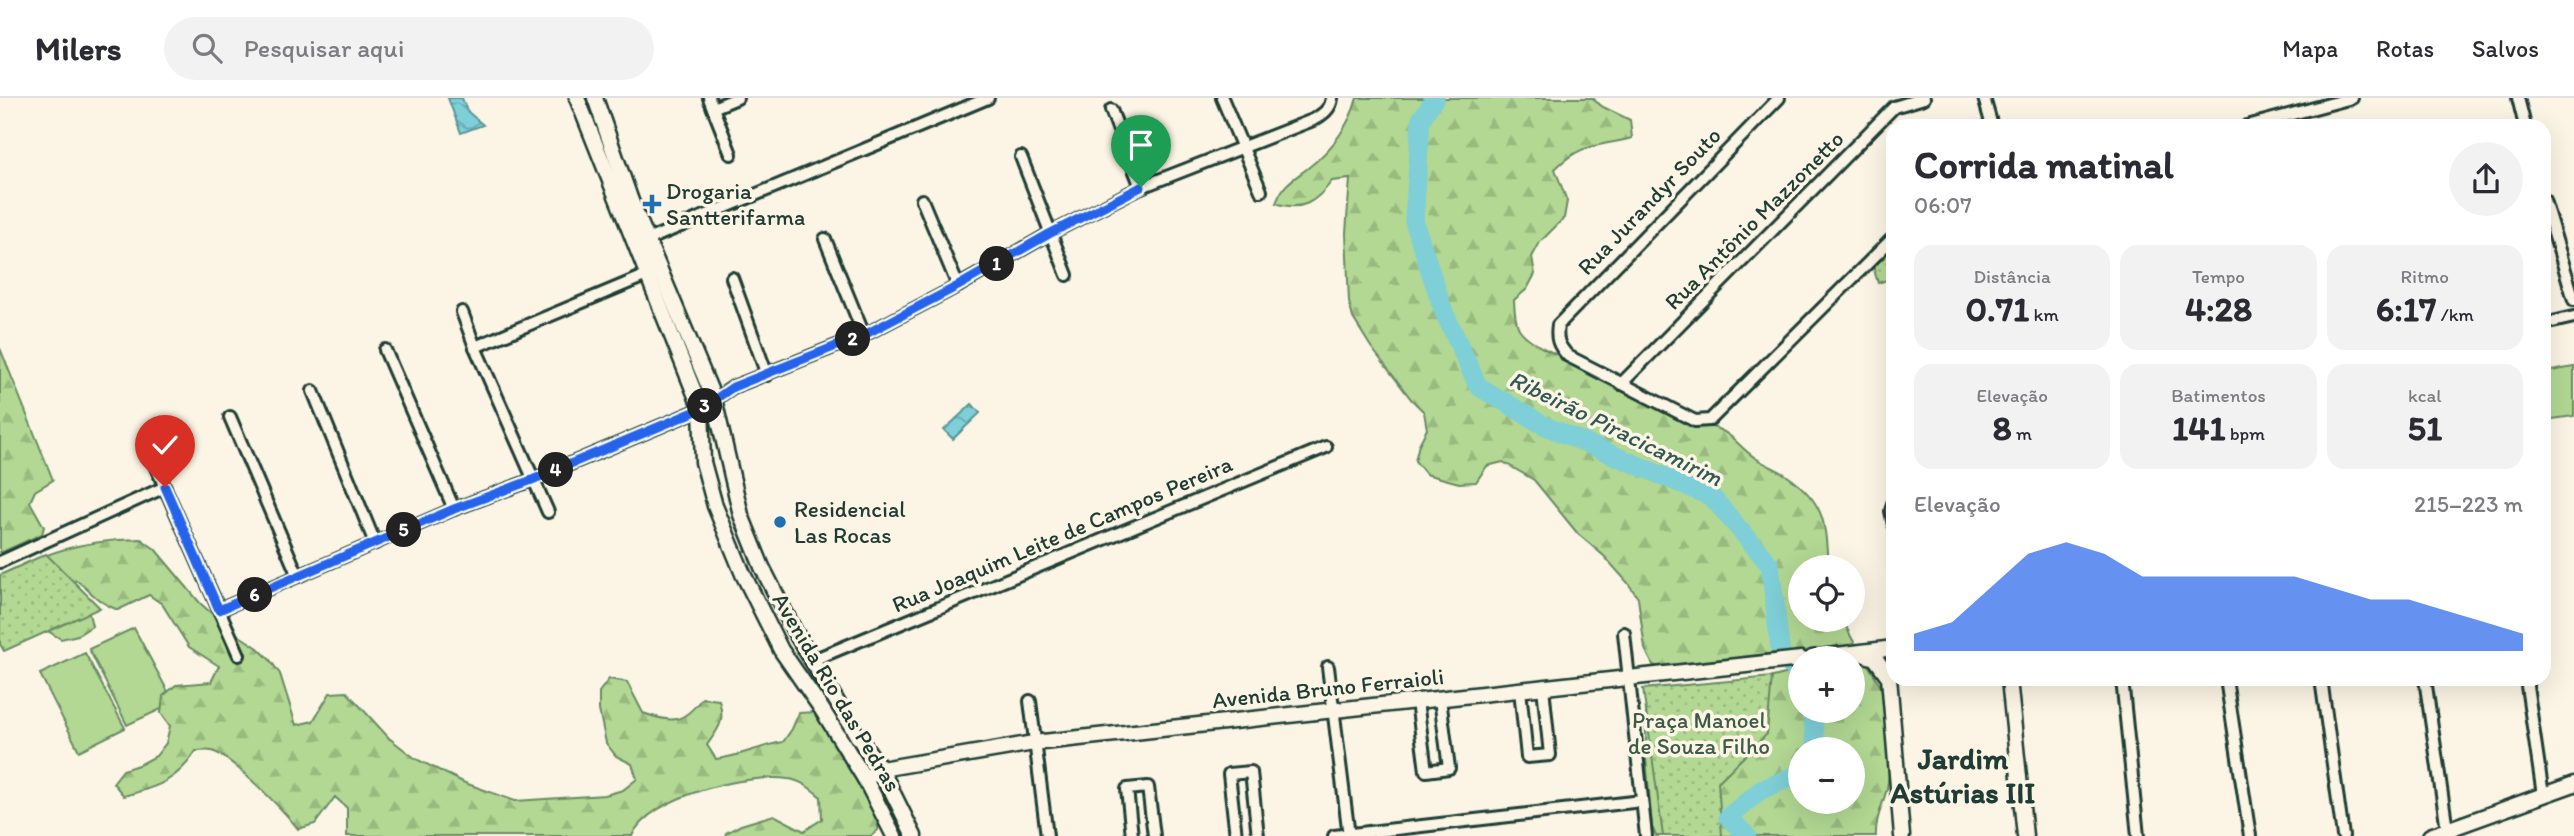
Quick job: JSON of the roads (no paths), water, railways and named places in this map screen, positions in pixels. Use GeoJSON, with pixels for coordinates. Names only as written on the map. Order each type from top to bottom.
{"type":"FeatureCollection","features":[{"type":"Feature","properties":{"kind":"street","name":"Avenida Rio das Pedras"},"geometry":{"type":"LineString","coordinates":[[578,98],[701,409],[703,462],[715,506],[743,574],[781,650],[865,779],[894,836]]}},
{"type":"Feature","properties":{"kind":"street","name":"Avenida Rio das Pedras"},"geometry":{"type":"LineString","coordinates":[[595,98],[647,240],[714,399],[741,515],[762,568],[795,632],[858,737],[881,769],[914,836]]}},
{"type":"Feature","properties":{"kind":"street"},"geometry":{"type":"LineString","coordinates":[[731,154],[711,103],[737,98]]}},
{"type":"Feature","properties":{"kind":"street"},"geometry":{"type":"LineString","coordinates":[[647,240],[988,98]]}},
{"type":"Feature","properties":{"kind":"street"},"geometry":{"type":"LineString","coordinates":[[1222,98],[1261,191]]}},
{"type":"Feature","properties":{"kind":"street"},"geometry":{"type":"LineString","coordinates":[[219,610],[454,509],[532,480],[701,409],[733,387],[864,335],[1141,187],[1313,120],[1324,114],[1332,98]]}},
{"type":"Feature","properties":{"kind":"street","name":"Rua Jurandyr Souto"},"geometry":{"type":"LineString","coordinates":[[1621,384],[1568,356],[1556,337],[1558,325],[1779,98]]}},
{"type":"Feature","properties":{"kind":"street","name":"Rua Antônio Mazzonetto"},"geometry":{"type":"LineString","coordinates":[[1621,384],[1894,107],[1924,98]]}},
{"type":"Feature","properties":{"kind":"street"},"geometry":{"type":"LineString","coordinates":[[1984,98],[1990,119]]}},
{"type":"Feature","properties":{"kind":"street"},"geometry":{"type":"LineString","coordinates":[[2273,119],[2352,98]]}},
{"type":"Feature","properties":{"kind":"street"},"geometry":{"type":"LineString","coordinates":[[2518,98],[2523,119]]}},
{"type":"Feature","properties":{"kind":"street"},"geometry":{"type":"LineString","coordinates":[[1111,110],[1141,187]]}},
{"type":"Feature","properties":{"kind":"street"},"geometry":{"type":"LineString","coordinates":[[1021,158],[1067,275]]}},
{"type":"Feature","properties":{"kind":"street"},"geometry":{"type":"LineString","coordinates":[[922,200],[958,286]]}},
{"type":"Feature","properties":{"kind":"street"},"geometry":{"type":"LineString","coordinates":[[2551,236],[2574,300]]}},
{"type":"Feature","properties":{"kind":"street"},"geometry":{"type":"LineString","coordinates":[[825,239],[864,335]]}},
{"type":"Feature","properties":{"kind":"street"},"geometry":{"type":"LineString","coordinates":[[1621,384],[1695,421],[1710,420],[1886,245]]}},
{"type":"Feature","properties":{"kind":"street"},"geometry":{"type":"LineString","coordinates":[[475,347],[647,275],[654,277],[661,293],[670,297]]}},
{"type":"Feature","properties":{"kind":"street"},"geometry":{"type":"LineString","coordinates":[[732,278],[767,375]]}},
{"type":"Feature","properties":{"kind":"street"},"geometry":{"type":"LineString","coordinates":[[462,312],[548,512]]}},
{"type":"Feature","properties":{"kind":"street"},"geometry":{"type":"LineString","coordinates":[[2551,322],[2574,317]]}},
{"type":"Feature","properties":{"kind":"street"},"geometry":{"type":"LineString","coordinates":[[385,350],[454,509]]}},
{"type":"Feature","properties":{"kind":"street"},"geometry":{"type":"LineString","coordinates":[[313,391],[375,543]]}},
{"type":"Feature","properties":{"kind":"street"},"geometry":{"type":"LineString","coordinates":[[230,417],[298,576]]}},
{"type":"Feature","properties":{"kind":"street"},"geometry":{"type":"LineString","coordinates":[[147,447],[239,655]]}},
{"type":"Feature","properties":{"kind":"street","name":"Rua Joaquim Leite de Campos Pereira"},"geometry":{"type":"LineString","coordinates":[[813,660],[1326,447]]}},
{"type":"Feature","properties":{"kind":"street"},"geometry":{"type":"LineString","coordinates":[[0,562],[165,487]]}},
{"type":"Feature","properties":{"kind":"street"},"geometry":{"type":"LineString","coordinates":[[1624,633],[1646,836]]}},
{"type":"Feature","properties":{"kind":"street"},"geometry":{"type":"LineString","coordinates":[[1865,652],[1886,649]]}},
{"type":"Feature","properties":{"kind":"street"},"geometry":{"type":"LineString","coordinates":[[1865,654],[1875,657],[1886,666]]}},
{"type":"Feature","properties":{"kind":"street","name":"Avenida Bruno Ferraioli"},"geometry":{"type":"LineString","coordinates":[[865,779],[881,769],[1034,743],[1788,660]]}},
{"type":"Feature","properties":{"kind":"street"},"geometry":{"type":"LineString","coordinates":[[1328,667],[1349,835]]}},
{"type":"Feature","properties":{"kind":"street"},"geometry":{"type":"LineString","coordinates":[[1892,686],[1902,836]]}},
{"type":"Feature","properties":{"kind":"street"},"geometry":{"type":"LineString","coordinates":[[2010,686],[2025,836]]}},
{"type":"Feature","properties":{"kind":"street"},"geometry":{"type":"LineString","coordinates":[[2123,686],[2138,836]]}},
{"type":"Feature","properties":{"kind":"street"},"geometry":{"type":"LineString","coordinates":[[2227,686],[2250,836]]}},
{"type":"Feature","properties":{"kind":"street"},"geometry":{"type":"LineString","coordinates":[[2322,686],[2343,836]]}},
{"type":"Feature","properties":{"kind":"street"},"geometry":{"type":"LineString","coordinates":[[2426,686],[2447,833]]}},
{"type":"Feature","properties":{"kind":"street"},"geometry":{"type":"LineString","coordinates":[[2527,686],[2543,795]]}},
{"type":"Feature","properties":{"kind":"street"},"geometry":{"type":"LineString","coordinates":[[1520,690],[1527,758],[1550,755],[1543,687]]}},
{"type":"Feature","properties":{"kind":"street"},"geometry":{"type":"LineString","coordinates":[[1417,701],[1426,771],[1449,768],[1440,699]]}},
{"type":"Feature","properties":{"kind":"street"},"geometry":{"type":"LineString","coordinates":[[1030,701],[1047,836]]}},
{"type":"Feature","properties":{"kind":"street"},"geometry":{"type":"LineString","coordinates":[[1236,836],[1229,774],[1251,772],[1258,836]]}},
{"type":"Feature","properties":{"kind":"street"},"geometry":{"type":"LineString","coordinates":[[2430,836],[2447,833],[2574,784]]}},
{"type":"Feature","properties":{"kind":"street"},"geometry":{"type":"LineString","coordinates":[[1132,836],[1127,789],[1148,787],[1154,836]]}},
{"type":"Feature","properties":{"kind":"street"},"geometry":{"type":"LineString","coordinates":[[1334,836],[1642,801]]}},
{"type":"Feature","properties":{"kind":"water"},"geometry":{"type":"Polygon","coordinates":[[[448,98],[462,98],[467,111],[483,125],[461,133],[448,98]]]}},
{"type":"Feature","properties":{"kind":"water"},"geometry":{"type":"Polygon","coordinates":[[[972,404],[980,413],[953,439],[944,430],[972,404]]]}},
{"type":"Feature","properties":{"kind":"waterway","name":"Ribeirão Piracicamirim"},"geometry":{"type":"LineString","coordinates":[[1435,98],[1421,119],[1414,221],[1443,310],[1478,386],[1543,425],[1712,497],[1770,565],[1781,655],[1788,662]]}},
{"type":"Feature","properties":{"kind":"waterway"},"geometry":{"type":"LineString","coordinates":[[1813,723],[1815,737]]}},
{"type":"Feature","properties":{"kind":"waterway","name":"Ribeirão Piracicamirim"},"geometry":{"type":"LineString","coordinates":[[1747,836],[1728,817],[1761,790],[1788,779]]}},
{"type":"Feature","properties":{"kind":"place","name":"Drogaria Santterifarma"},"geometry":{"type":"Point","coordinates":[652,204]}},
{"type":"Feature","properties":{"kind":"place","name":"Residencial Las Rocas"},"geometry":{"type":"Point","coordinates":[780,522]}},
{"type":"Feature","properties":{"kind":"district","name":"Jardim Astúrias III"},"geometry":{"type":"Point","coordinates":[1963,775]}},
{"type":"Feature","properties":{"kind":"park label","name":"Praça Manoel de Souza Filho"},"geometry":{"type":"Point","coordinates":[1699,733]}}]}
